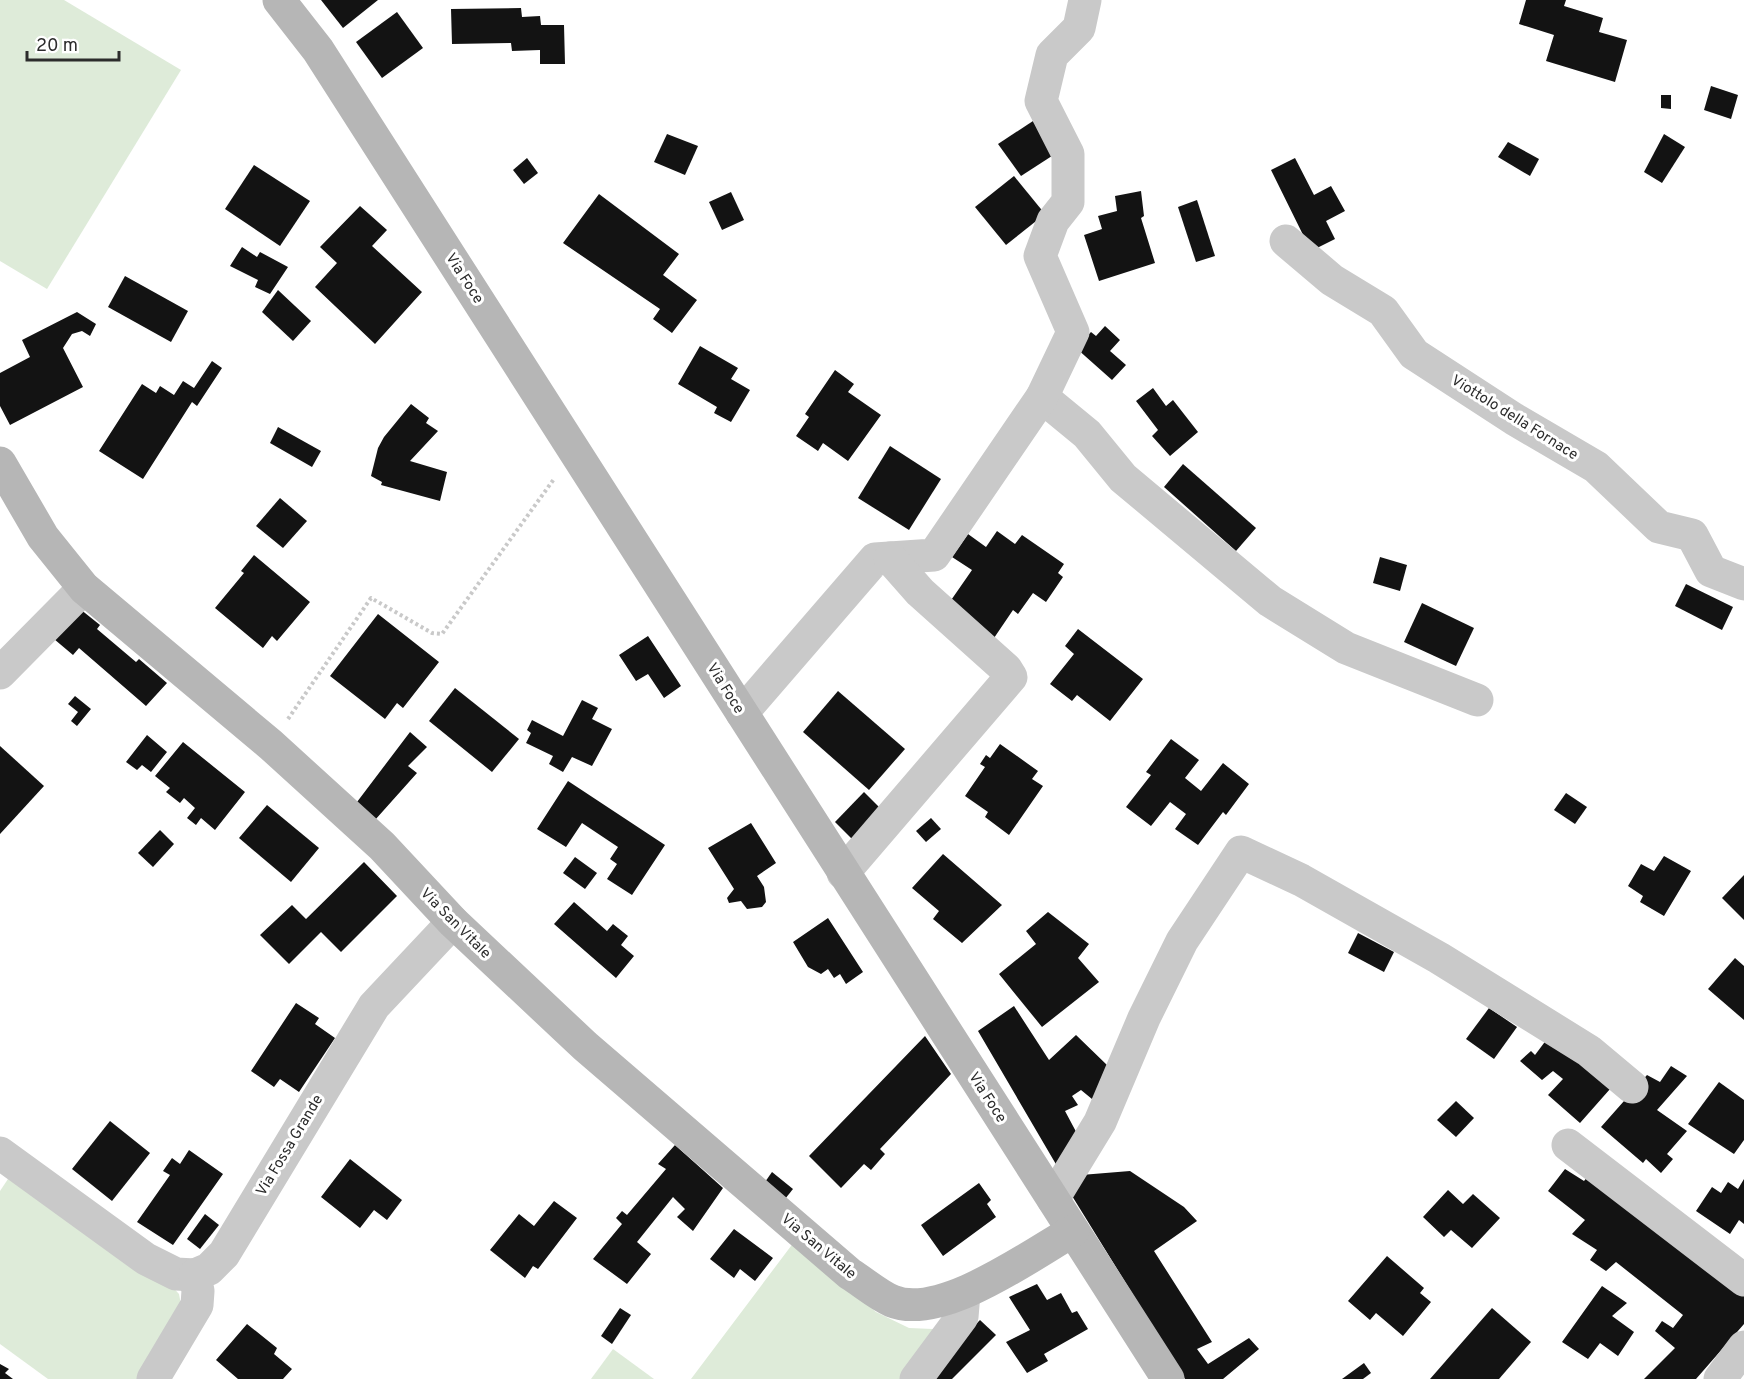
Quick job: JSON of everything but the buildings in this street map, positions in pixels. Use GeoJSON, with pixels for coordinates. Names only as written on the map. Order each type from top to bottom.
{"type":"FeatureCollection","features":[{"type":"Feature","properties":{"kind":"main road","name":"Via Foce"},"geometry":{"type":"LineString","coordinates":[[279,0],[318,50],[575,448],[843,873],[1168,1379]]}},
{"type":"Feature","properties":{"kind":"main road","name":"Via San Vitale"},"geometry":{"type":"LineString","coordinates":[[0,463],[43,537],[84,588],[271,745],[382,846],[453,922],[585,1046],[849,1274],[893,1302],[931,1304],[964,1293],[1073,1231]]}},
{"type":"Feature","properties":{"kind":"street"},"geometry":{"type":"LineString","coordinates":[[742,713],[875,560],[934,555],[1042,397],[1073,332],[1040,256],[1053,221],[1068,202],[1068,154],[1041,101],[1052,55],[1079,28],[1085,0]]}},
{"type":"Feature","properties":{"kind":"street","name":"Viottolo della Fornace"},"geometry":{"type":"LineString","coordinates":[[1286,241],[1332,280],[1383,311],[1414,354],[1514,419],[1596,467],[1659,527],[1692,536],[1711,571],[1744,584]]}},
{"type":"Feature","properties":{"kind":"street"},"geometry":{"type":"LineString","coordinates":[[1042,397],[1087,434],[1123,478],[1270,601],[1346,648],[1478,700]]}},
{"type":"Feature","properties":{"kind":"street"},"geometry":{"type":"LineString","coordinates":[[843,873],[1011,677],[1006,669],[920,592],[890,558]]}},
{"type":"Feature","properties":{"kind":"street"},"geometry":{"type":"LineString","coordinates":[[0,673],[84,588]]}},
{"type":"Feature","properties":{"kind":"street"},"geometry":{"type":"LineString","coordinates":[[1053,1199],[1100,1122],[1144,1018],[1182,940],[1241,852],[1301,880],[1439,958],[1589,1051],[1632,1087]]}},
{"type":"Feature","properties":{"kind":"street","name":"Via Fossa Grande"},"geometry":{"type":"LineString","coordinates":[[195,1275],[209,1269],[224,1254],[374,1005],[453,922]]}},
{"type":"Feature","properties":{"kind":"street"},"geometry":{"type":"LineString","coordinates":[[1568,1145],[1744,1280]]}},
{"type":"Feature","properties":{"kind":"street"},"geometry":{"type":"LineString","coordinates":[[0,1153],[146,1259],[176,1274],[195,1275],[198,1291],[196,1305],[153,1379]]}},
{"type":"Feature","properties":{"kind":"street"},"geometry":{"type":"LineString","coordinates":[[916,1379],[962,1317],[964,1293]]}},
{"type":"Feature","properties":{"kind":"street"},"geometry":{"type":"LineString","coordinates":[[1720,1379],[1744,1347]]}},
{"type":"Feature","properties":{"kind":"path"},"geometry":{"type":"LineString","coordinates":[[271,745],[371,598],[432,633],[442,634],[448,629],[575,448]]}},
{"type":"Feature","properties":{"kind":"green space"},"geometry":{"type":"Polygon","coordinates":[[[0,0],[64,0],[181,70],[47,289],[0,261],[0,0]]]}},
{"type":"Feature","properties":{"kind":"green space"},"geometry":{"type":"Polygon","coordinates":[[[14,1170],[167,1281],[179,1294],[182,1310],[144,1379],[48,1379],[0,1344],[0,1191],[14,1170]]]}},
{"type":"Feature","properties":{"kind":"green space"},"geometry":{"type":"Polygon","coordinates":[[[794,1242],[876,1312],[909,1328],[933,1329],[908,1379],[691,1379],[794,1242]]]}},
{"type":"Feature","properties":{"kind":"green space"},"geometry":{"type":"Polygon","coordinates":[[[613,1349],[654,1379],[591,1379],[613,1349]]]}}]}
